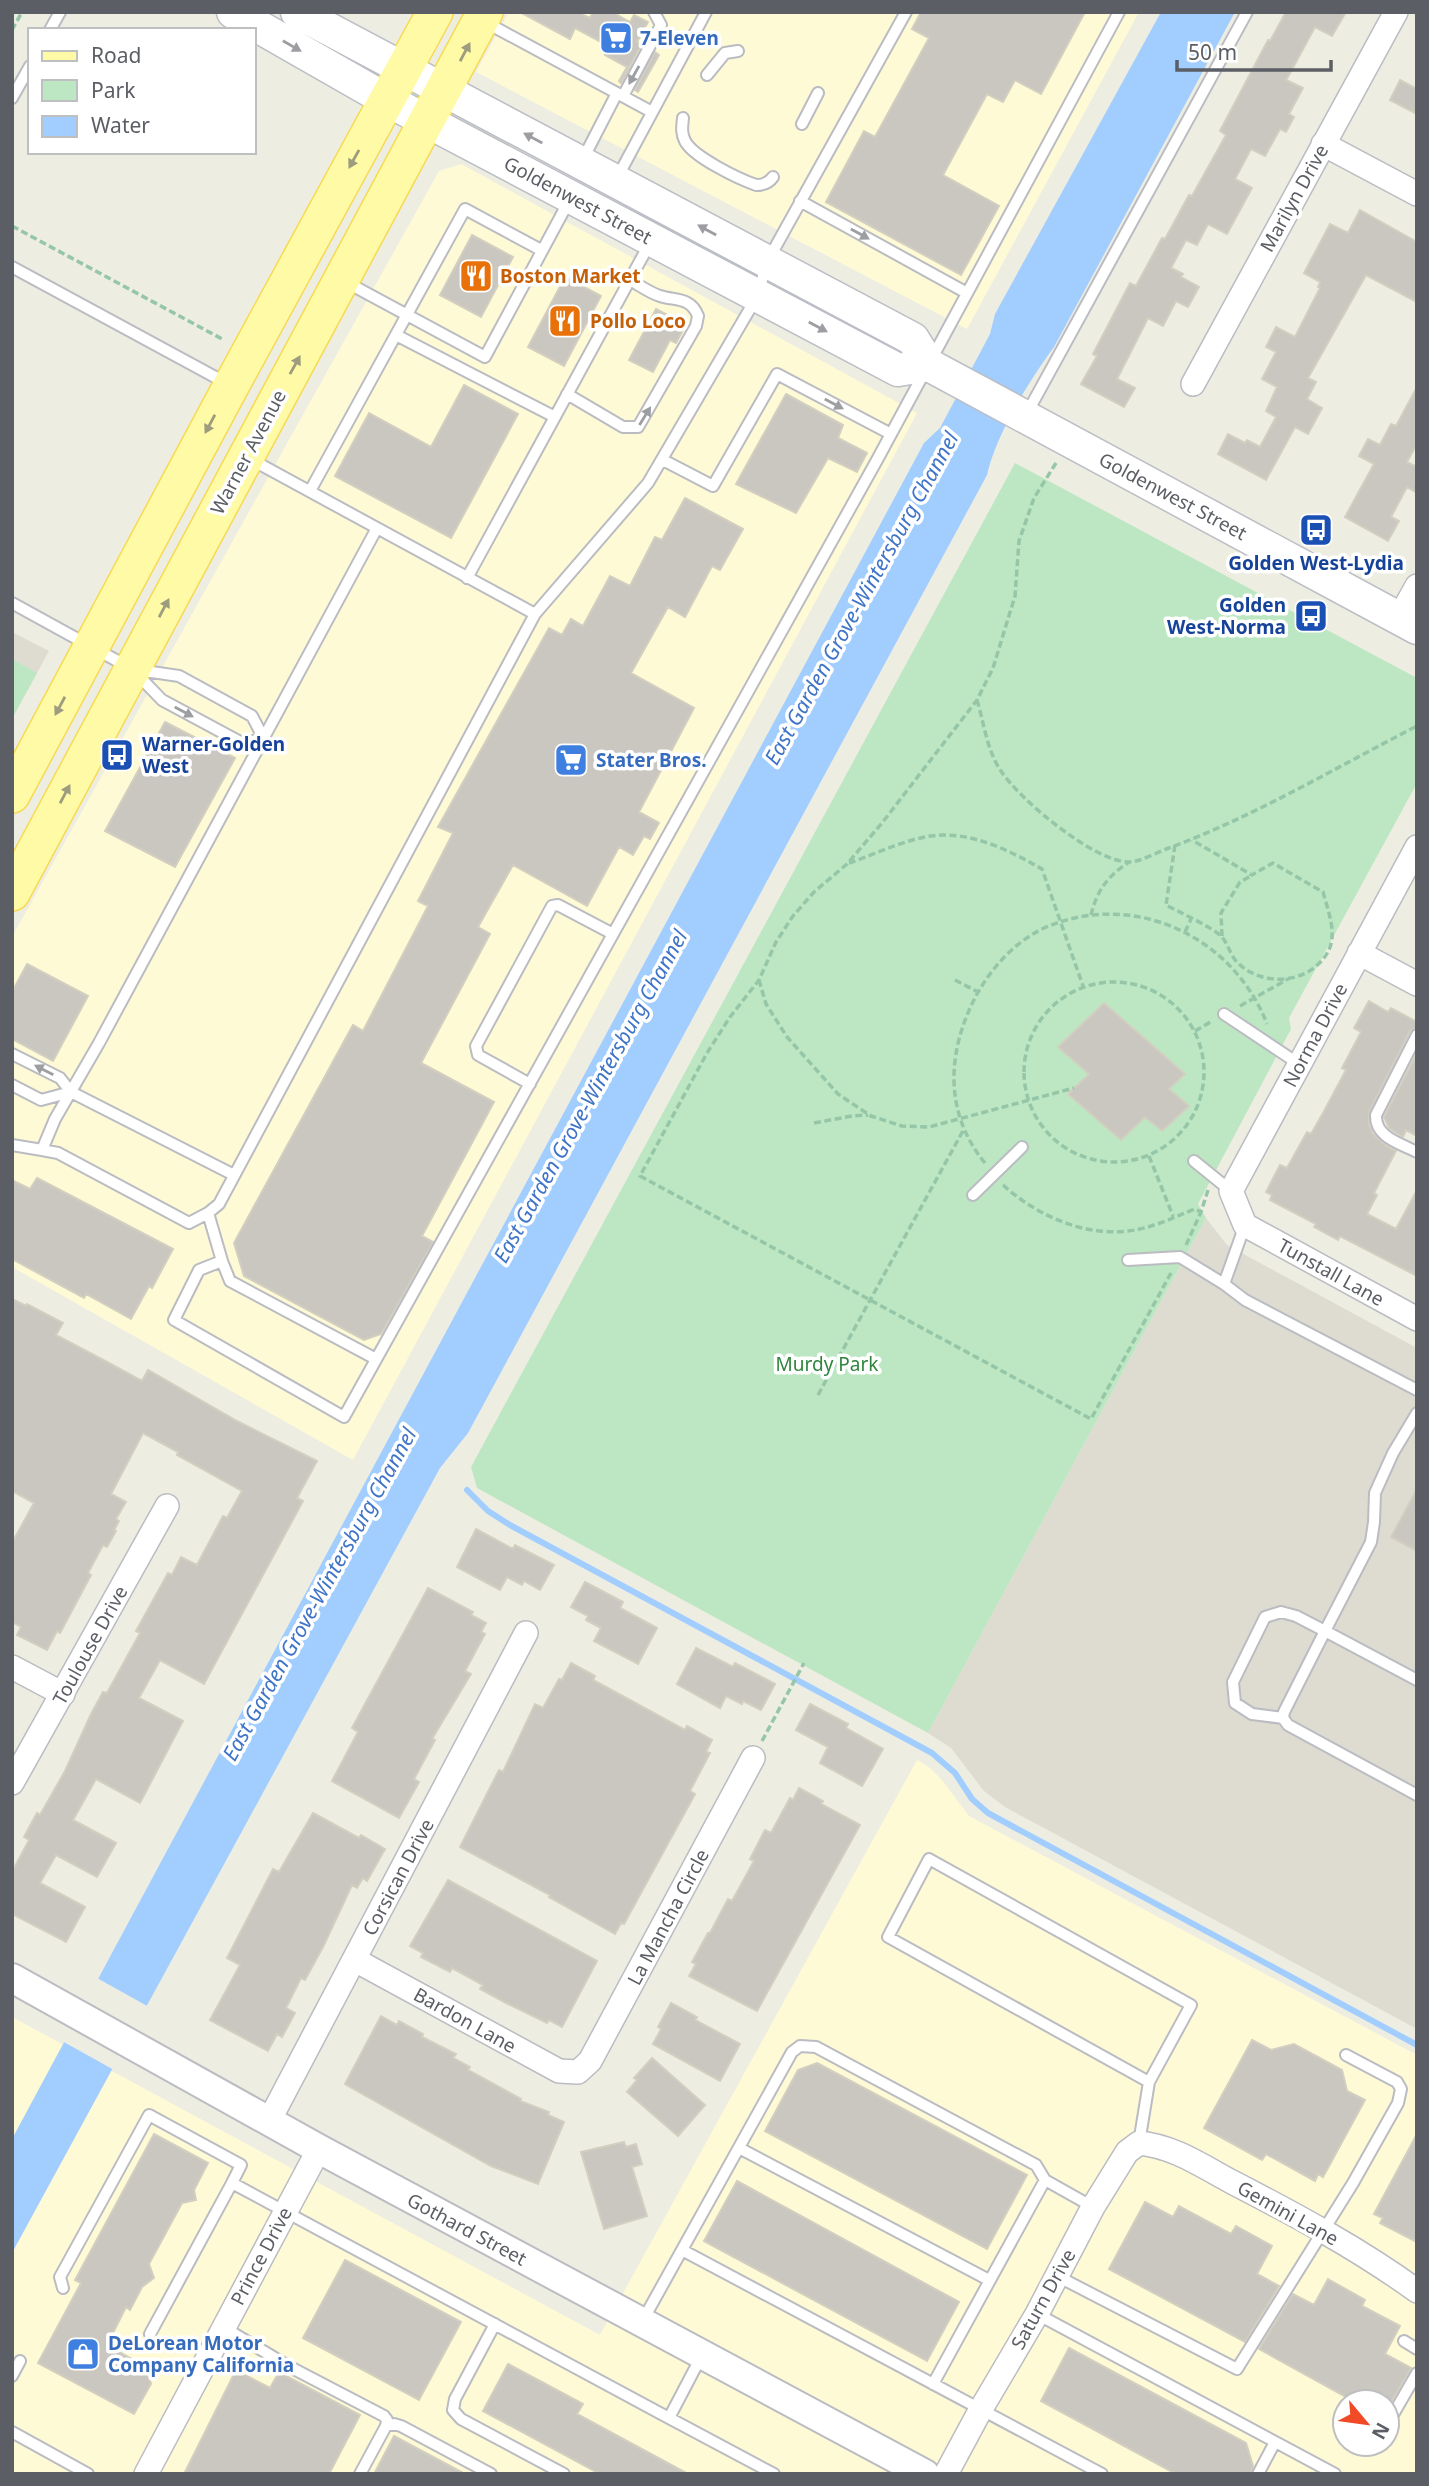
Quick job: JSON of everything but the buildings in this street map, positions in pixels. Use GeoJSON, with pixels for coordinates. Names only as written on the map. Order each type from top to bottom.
{"type":"FeatureCollection","features":[{"type":"Feature","properties":{"kind":"main road","name":"Goldenwest Street"},"geometry":{"type":"LineString","coordinates":[[233,12],[387,100],[436,106],[582,163],[616,180],[913,339],[929,365],[1408,623]]}},
{"type":"Feature","properties":{"kind":"main road","name":"Goldenwest Street"},"geometry":{"type":"LineString","coordinates":[[297,12],[404,70],[436,106],[571,196],[898,370],[929,365]]}},
{"type":"Feature","properties":{"kind":"main road"},"geometry":{"type":"LineString","coordinates":[[12,795],[435,12]]}},
{"type":"Feature","properties":{"kind":"main road","name":"Warner Avenue"},"geometry":{"type":"LineString","coordinates":[[12,893],[483,16]]}},
{"type":"Feature","properties":{"kind":"street","name":"Marilyn Drive"},"geometry":{"type":"LineString","coordinates":[[1193,384],[1396,12]]}},
{"type":"Feature","properties":{"kind":"street"},"geometry":{"type":"LineString","coordinates":[[1323,144],[1417,194]]}},
{"type":"Feature","properties":{"kind":"street"},"geometry":{"type":"LineString","coordinates":[[1408,623],[1417,586]]}},
{"type":"Feature","properties":{"kind":"street","name":"Norma Drive"},"geometry":{"type":"LineString","coordinates":[[1231,1191],[1417,848]]}},
{"type":"Feature","properties":{"kind":"street"},"geometry":{"type":"LineString","coordinates":[[1359,953],[1417,984]]}},
{"type":"Feature","properties":{"kind":"street"},"geometry":{"type":"LineString","coordinates":[[1231,1191],[1245,1225]]}},
{"type":"Feature","properties":{"kind":"street","name":"Tunstall Lane"},"geometry":{"type":"LineString","coordinates":[[1245,1225],[1417,1320]]}},
{"type":"Feature","properties":{"kind":"street","name":"Toulouse Drive"},"geometry":{"type":"LineString","coordinates":[[12,1783],[167,1506]]}},
{"type":"Feature","properties":{"kind":"street","name":"Corsican Drive"},"geometry":{"type":"LineString","coordinates":[[269,2121],[526,1633]]}},
{"type":"Feature","properties":{"kind":"street"},"geometry":{"type":"LineString","coordinates":[[12,1667],[63,1694]]}},
{"type":"Feature","properties":{"kind":"street","name":"La Mancha Circle"},"geometry":{"type":"LineString","coordinates":[[578,2072],[590,2062],[753,1758]]}},
{"type":"Feature","properties":{"kind":"street","name":"Bardon Lane"},"geometry":{"type":"LineString","coordinates":[[355,1960],[559,2071],[578,2072]]}},
{"type":"Feature","properties":{"kind":"street","name":"Gothard Street"},"geometry":{"type":"LineString","coordinates":[[12,1978],[319,2149],[925,2474]]}},
{"type":"Feature","properties":{"kind":"street","name":"Gemini Lane"},"geometry":{"type":"LineString","coordinates":[[1147,2144],[1169,2149],[1323,2231],[1417,2291]]}},
{"type":"Feature","properties":{"kind":"street","name":"Saturn Drive"},"geometry":{"type":"LineString","coordinates":[[946,2474],[1037,2314],[1093,2207],[1127,2152],[1147,2144]]}},
{"type":"Feature","properties":{"kind":"street","name":"Prince Drive"},"geometry":{"type":"LineString","coordinates":[[146,2474],[319,2149]]}},
{"type":"Feature","properties":{"kind":"lane"},"geometry":{"type":"LineString","coordinates":[[51,28],[60,12]]}},
{"type":"Feature","properties":{"kind":"lane"},"geometry":{"type":"LineString","coordinates":[[582,163],[661,25],[654,12]]}},
{"type":"Feature","properties":{"kind":"lane"},"geometry":{"type":"LineString","coordinates":[[616,180],[706,12]]}},
{"type":"Feature","properties":{"kind":"lane"},"geometry":{"type":"LineString","coordinates":[[12,1145],[58,1153],[189,1223],[219,1204],[535,614],[648,483],[663,460],[758,295],[767,262],[906,12]]}},
{"type":"Feature","properties":{"kind":"lane"},"geometry":{"type":"LineString","coordinates":[[222,1261],[199,1270],[174,1321],[344,1417],[891,435],[1119,12]]}},
{"type":"Feature","properties":{"kind":"lane"},"geometry":{"type":"LineString","coordinates":[[1026,416],[1247,12]]}},
{"type":"Feature","properties":{"kind":"lane"},"geometry":{"type":"LineString","coordinates":[[483,16],[652,112]]}},
{"type":"Feature","properties":{"kind":"lane"},"geometry":{"type":"LineString","coordinates":[[707,75],[725,53],[738,51]]}},
{"type":"Feature","properties":{"kind":"lane"},"geometry":{"type":"LineString","coordinates":[[12,98],[28,70]]}},
{"type":"Feature","properties":{"kind":"lane"},"geometry":{"type":"LineString","coordinates":[[802,124],[818,93]]}},
{"type":"Feature","properties":{"kind":"lane"},"geometry":{"type":"LineString","coordinates":[[683,118],[681,130],[693,151],[756,185],[763,185],[773,177]]}},
{"type":"Feature","properties":{"kind":"lane"},"geometry":{"type":"LineString","coordinates":[[341,280],[485,357],[571,196]]}},
{"type":"Feature","properties":{"kind":"lane"},"geometry":{"type":"LineString","coordinates":[[800,201],[967,293]]}},
{"type":"Feature","properties":{"kind":"lane"},"geometry":{"type":"LineString","coordinates":[[310,491],[465,209],[541,250]]}},
{"type":"Feature","properties":{"kind":"lane"},"geometry":{"type":"LineString","coordinates":[[467,578],[652,239]]}},
{"type":"Feature","properties":{"kind":"lane"},"geometry":{"type":"LineString","coordinates":[[12,267],[231,386]]}},
{"type":"Feature","properties":{"kind":"lane"},"geometry":{"type":"LineString","coordinates":[[567,394],[623,426],[638,427],[696,326],[696,309],[684,300],[660,296],[630,279]]}},
{"type":"Feature","properties":{"kind":"lane"},"geometry":{"type":"LineString","coordinates":[[396,335],[555,418]]}},
{"type":"Feature","properties":{"kind":"lane"},"geometry":{"type":"LineString","coordinates":[[663,460],[713,486],[777,374],[891,435]]}},
{"type":"Feature","properties":{"kind":"lane"},"geometry":{"type":"LineString","coordinates":[[245,456],[535,614]]}},
{"type":"Feature","properties":{"kind":"lane"},"geometry":{"type":"LineString","coordinates":[[42,1150],[55,1119],[377,528]]}},
{"type":"Feature","properties":{"kind":"lane"},"geometry":{"type":"LineString","coordinates":[[12,603],[132,668],[162,700],[242,743],[264,739]]}},
{"type":"Feature","properties":{"kind":"lane"},"geometry":{"type":"LineString","coordinates":[[132,668],[180,676],[252,716],[264,739]]}},
{"type":"Feature","properties":{"kind":"lane"},"geometry":{"type":"LineString","coordinates":[[530,1084],[478,1055],[476,1046],[552,906],[558,905],[613,934]]}},
{"type":"Feature","properties":{"kind":"lane"},"geometry":{"type":"LineString","coordinates":[[1224,1014],[1299,1064]]}},
{"type":"Feature","properties":{"kind":"lane"},"geometry":{"type":"LineString","coordinates":[[1417,1035],[1376,1115],[1376,1125],[1381,1133],[1417,1152]]}},
{"type":"Feature","properties":{"kind":"lane"},"geometry":{"type":"LineString","coordinates":[[12,1054],[60,1078],[71,1092],[233,1175]]}},
{"type":"Feature","properties":{"kind":"lane"},"geometry":{"type":"LineString","coordinates":[[12,1085],[41,1100],[71,1092]]}},
{"type":"Feature","properties":{"kind":"lane"},"geometry":{"type":"LineString","coordinates":[[973,1195],[1022,1147]]}},
{"type":"Feature","properties":{"kind":"lane"},"geometry":{"type":"LineString","coordinates":[[1194,1161],[1231,1191]]}},
{"type":"Feature","properties":{"kind":"lane"},"geometry":{"type":"LineString","coordinates":[[208,1213],[230,1280],[376,1359]]}},
{"type":"Feature","properties":{"kind":"lane"},"geometry":{"type":"LineString","coordinates":[[1224,1284],[1245,1225]]}},
{"type":"Feature","properties":{"kind":"lane"},"geometry":{"type":"LineString","coordinates":[[1128,1261],[1180,1257],[1245,1300],[1417,1390]]}},
{"type":"Feature","properties":{"kind":"lane"},"geometry":{"type":"LineString","coordinates":[[1417,1413],[1393,1453],[1375,1493],[1371,1542],[1283,1718],[1288,1725],[1417,1795]]}},
{"type":"Feature","properties":{"kind":"lane"},"geometry":{"type":"LineString","coordinates":[[1283,1718],[1252,1714],[1235,1703],[1233,1682],[1265,1617],[1281,1612],[1296,1616],[1417,1680]]}},
{"type":"Feature","properties":{"kind":"lane"},"geometry":{"type":"LineString","coordinates":[[1147,2144],[1149,2082],[1191,2005],[929,1859],[888,1937],[1149,2082]]}},
{"type":"Feature","properties":{"kind":"lane"},"geometry":{"type":"LineString","coordinates":[[642,2322],[792,2052],[807,2045],[816,2047],[1036,2165],[1045,2180],[1093,2207]]}},
{"type":"Feature","properties":{"kind":"lane"},"geometry":{"type":"LineString","coordinates":[[1057,2276],[1237,2369],[1353,2183],[1398,2103],[1401,2089],[1396,2082],[1346,2055]]}},
{"type":"Feature","properties":{"kind":"lane"},"geometry":{"type":"LineString","coordinates":[[63,2288],[60,2277],[149,2115],[241,2165],[150,2334]]}},
{"type":"Feature","properties":{"kind":"lane"},"geometry":{"type":"LineString","coordinates":[[739,2148],[989,2280]]}},
{"type":"Feature","properties":{"kind":"lane"},"geometry":{"type":"LineString","coordinates":[[933,2384],[1045,2180]]}},
{"type":"Feature","properties":{"kind":"lane"},"geometry":{"type":"LineString","coordinates":[[232,2183],[774,2474]]}},
{"type":"Feature","properties":{"kind":"lane"},"geometry":{"type":"LineString","coordinates":[[682,2250],[1102,2474]]}},
{"type":"Feature","properties":{"kind":"lane"},"geometry":{"type":"LineString","coordinates":[[1037,2314],[1335,2474]]}},
{"type":"Feature","properties":{"kind":"lane"},"geometry":{"type":"LineString","coordinates":[[495,2324],[455,2399],[453,2410],[461,2419],[564,2474]]}},
{"type":"Feature","properties":{"kind":"lane"},"geometry":{"type":"LineString","coordinates":[[223,2327],[387,2420],[360,2474]]}},
{"type":"Feature","properties":{"kind":"lane"},"geometry":{"type":"LineString","coordinates":[[1404,2341],[1417,2349]]}},
{"type":"Feature","properties":{"kind":"lane"},"geometry":{"type":"LineString","coordinates":[[669,2418],[702,2354]]}},
{"type":"Feature","properties":{"kind":"lane"},"geometry":{"type":"LineString","coordinates":[[12,2376],[20,2361]]}},
{"type":"Feature","properties":{"kind":"lane"},"geometry":{"type":"LineString","coordinates":[[1401,2401],[1417,2373]]}},
{"type":"Feature","properties":{"kind":"lane"},"geometry":{"type":"LineString","coordinates":[[386,2426],[401,2426],[491,2474]]}},
{"type":"Feature","properties":{"kind":"lane"},"geometry":{"type":"LineString","coordinates":[[12,2432],[88,2474]]}},
{"type":"Feature","properties":{"kind":"lane"},"geometry":{"type":"LineString","coordinates":[[1258,2474],[1276,2442]]}},
{"type":"Feature","properties":{"kind":"path"},"geometry":{"type":"LineString","coordinates":[[12,30],[22,12]]}},
{"type":"Feature","properties":{"kind":"path"},"geometry":{"type":"LineString","coordinates":[[12,226],[224,340]]}},
{"type":"Feature","properties":{"kind":"path"},"geometry":{"type":"LineString","coordinates":[[1071,440],[1034,498],[1019,541],[1015,596],[1004,636],[993,668],[977,701],[848,864],[814,892],[793,916],[776,942],[759,980],[730,1017],[707,1053],[640,1176],[1091,1419],[1180,1257],[1201,1212],[1212,1178]]}},
{"type":"Feature","properties":{"kind":"path"},"geometry":{"type":"LineString","coordinates":[[977,701],[1000,771],[1052,821],[1086,847],[1129,862]]}},
{"type":"Feature","properties":{"kind":"path"},"geometry":{"type":"LineString","coordinates":[[1091,915],[1096,894],[1112,873],[1129,862],[1216,830],[1417,726]]}},
{"type":"Feature","properties":{"kind":"path"},"geometry":{"type":"LineString","coordinates":[[848,864],[915,840],[942,835],[965,837],[1008,850],[1042,869],[1083,986]]}},
{"type":"Feature","properties":{"kind":"path"},"geometry":{"type":"LineString","coordinates":[[1191,839],[1252,875]]}},
{"type":"Feature","properties":{"kind":"path"},"geometry":{"type":"LineString","coordinates":[[1175,845],[1166,905],[1222,936]]}},
{"type":"Feature","properties":{"kind":"path"},"geometry":{"type":"LineString","coordinates":[[1195,1031],[1289,979],[1307,973],[1321,962],[1331,946],[1333,929],[1323,892],[1273,863],[1240,882],[1221,913],[1222,936],[1235,960],[1250,973],[1271,980],[1289,979]]}},
{"type":"Feature","properties":{"kind":"path"},"geometry":{"type":"LineString","coordinates":[[1201,1212],[1195,1209],[1153,1226],[1101,1231],[1050,1218],[1031,1208],[1001,1184],[976,1153],[964,1128],[954,1092],[953,1069],[961,1026],[978,992],[1003,957],[1044,928],[1091,915],[1136,915],[1167,923],[1185,932],[1206,944],[1234,969],[1255,998],[1278,1051]]}},
{"type":"Feature","properties":{"kind":"path"},"geometry":{"type":"LineString","coordinates":[[1185,932],[1191,919]]}},
{"type":"Feature","properties":{"kind":"path"},"geometry":{"type":"LineString","coordinates":[[1234,969],[1239,964]]}},
{"type":"Feature","properties":{"kind":"path"},"geometry":{"type":"LineString","coordinates":[[759,980],[766,1004],[787,1037],[838,1094],[870,1115],[902,1126],[929,1127],[961,1120],[1074,1088]]}},
{"type":"Feature","properties":{"kind":"path"},"geometry":{"type":"LineString","coordinates":[[956,980],[978,992]]}},
{"type":"Feature","properties":{"kind":"path"},"geometry":{"type":"LineString","coordinates":[[1097,983],[1135,986],[1175,1006],[1195,1031],[1203,1053],[1202,1092],[1196,1108],[1175,1137],[1164,1149],[1149,1156],[1108,1163],[1079,1156],[1051,1138],[1040,1125],[1029,1101],[1025,1074],[1026,1052],[1035,1027],[1058,1000],[1083,986],[1097,983]]}},
{"type":"Feature","properties":{"kind":"path"},"geometry":{"type":"LineString","coordinates":[[814,1124],[870,1115]]}},
{"type":"Feature","properties":{"kind":"path"},"geometry":{"type":"LineString","coordinates":[[818,1395],[964,1128]]}},
{"type":"Feature","properties":{"kind":"path"},"geometry":{"type":"LineString","coordinates":[[1149,1156],[1173,1216]]}},
{"type":"Feature","properties":{"kind":"path"},"geometry":{"type":"LineString","coordinates":[[753,1758],[804,1663]]}},
{"type":"Feature","properties":{"kind":"shaded area"},"geometry":{"type":"Polygon","coordinates":[[[509,12],[1139,12],[967,329],[476,72],[509,12]]]}},
{"type":"Feature","properties":{"kind":"shaded area"},"geometry":{"type":"Polygon","coordinates":[[[461,164],[917,413],[353,1460],[12,1267],[12,937],[439,171],[461,164]]]}},
{"type":"Feature","properties":{"kind":"shaded area"},"geometry":{"type":"Polygon","coordinates":[[[12,632],[49,651],[12,719],[12,632]]]}},
{"type":"Feature","properties":{"kind":"shaded area"},"geometry":{"type":"Polygon","coordinates":[[[1206,1218],[1227,1245],[1417,1348],[1417,2029],[1005,1807],[984,1791],[951,1748],[928,1733],[1206,1218]]]}},
{"type":"Feature","properties":{"kind":"shaded area"},"geometry":{"type":"Polygon","coordinates":[[[917,1760],[942,1780],[969,1816],[1417,2055],[1417,2474],[12,2474],[12,2017],[600,2335],[917,1760]]]}},
{"type":"Feature","properties":{"kind":"green space","name":"Murdy Park"},"geometry":{"type":"Polygon","coordinates":[[[1015,463],[1417,678],[1417,783],[1289,1018],[1291,1029],[1198,1204],[1206,1218],[928,1733],[477,1488],[471,1467],[1015,463]]]}},
{"type":"Feature","properties":{"kind":"green space"},"geometry":{"type":"Polygon","coordinates":[[[12,659],[37,673],[12,718],[12,659]]]}},
{"type":"Feature","properties":{"kind":"water","name":"East Garden Grove-Wintersburg Channel"},"geometry":{"type":"Polygon","coordinates":[[[1161,12],[1235,12],[1054,347],[1014,408],[991,459],[987,475],[468,1433],[440,1468],[12,2253],[12,2139],[924,443],[940,428],[990,334],[995,314],[1161,12]]]}},
{"type":"Feature","properties":{"kind":"pier"},"geometry":{"type":"Polygon","coordinates":[[[97,1978],[149,2007],[114,2070],[62,2041],[97,1978]]]}},
{"type":"Feature","properties":{"kind":"waterway"},"geometry":{"type":"LineString","coordinates":[[467,1490],[488,1511],[510,1525],[932,1753],[955,1773],[972,1799],[988,1813],[1417,2045]]}},
{"type":"Feature","properties":{"kind":"place","name":"7-Eleven"},"geometry":{"type":"Point","coordinates":[616,38]}},
{"type":"Feature","properties":{"kind":"place","name":"Boston Market"},"geometry":{"type":"Point","coordinates":[476,276]}},
{"type":"Feature","properties":{"kind":"place","name":"Pollo Loco"},"geometry":{"type":"Point","coordinates":[565,321]}},
{"type":"Feature","properties":{"kind":"place","name":"Golden West-Lydia"},"geometry":{"type":"Point","coordinates":[1316,530]}},
{"type":"Feature","properties":{"kind":"place","name":"Golden West-Norma"},"geometry":{"type":"Point","coordinates":[1311,616]}},
{"type":"Feature","properties":{"kind":"place","name":"Warner-Golden West"},"geometry":{"type":"Point","coordinates":[117,755]}},
{"type":"Feature","properties":{"kind":"place","name":"Stater Bros."},"geometry":{"type":"Point","coordinates":[571,760]}},
{"type":"Feature","properties":{"kind":"place","name":"DeLorean Motor Company California"},"geometry":{"type":"Point","coordinates":[83,2354]}}]}
